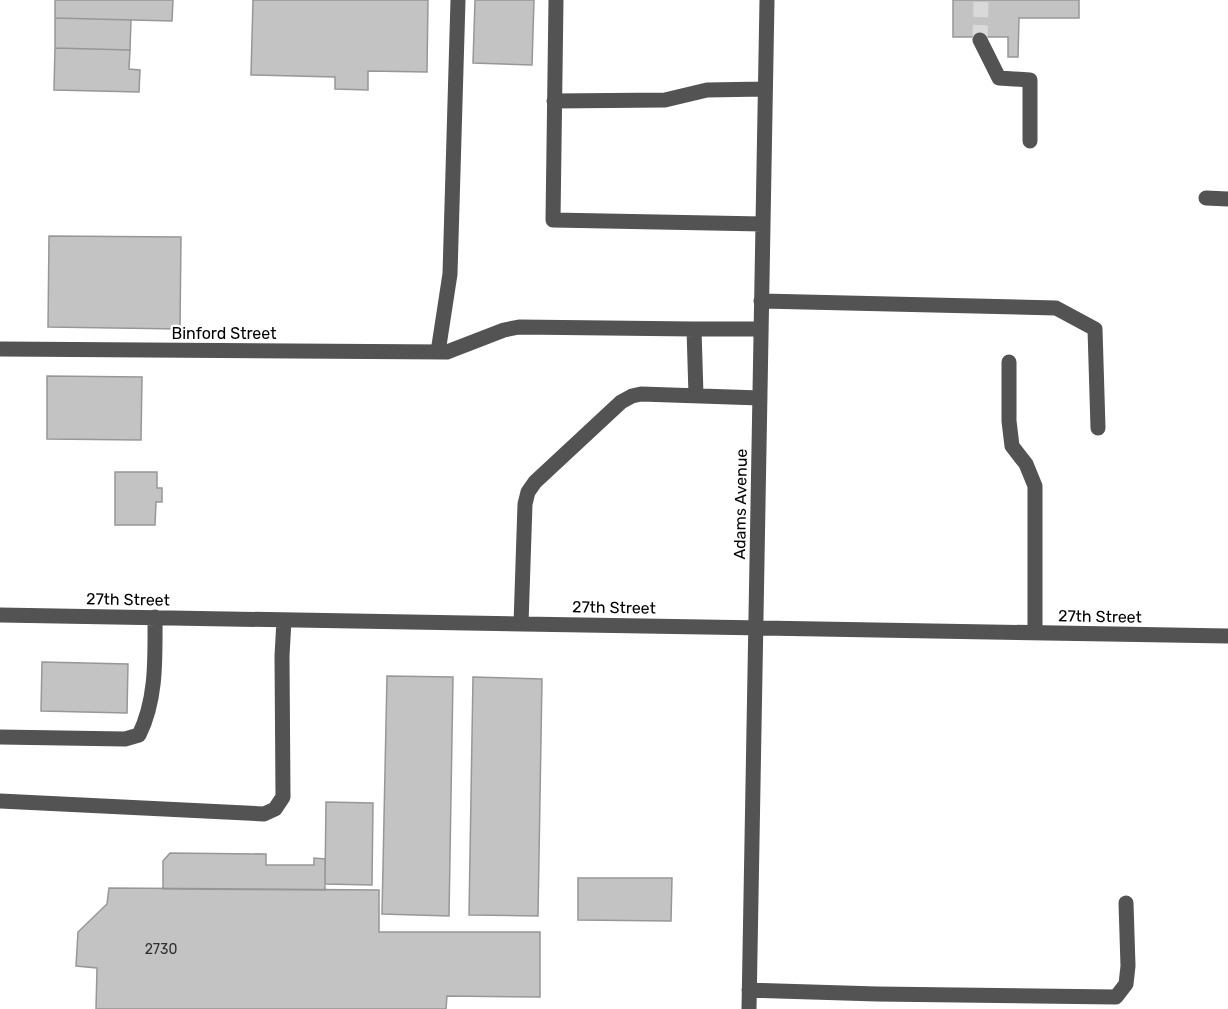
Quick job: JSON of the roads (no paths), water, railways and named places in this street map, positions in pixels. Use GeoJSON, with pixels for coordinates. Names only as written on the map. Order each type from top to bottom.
{"type":"FeatureCollection","features":[{"type":"Feature","properties":{"kind":"street"},"geometry":{"type":"LineString","coordinates":[[458,0],[450,274],[443,352],[504,330],[519,327],[761,328]]}},
{"type":"Feature","properties":{"kind":"street"},"geometry":{"type":"LineString","coordinates":[[556,0],[553,220],[763,224]]}},
{"type":"Feature","properties":{"kind":"street","name":"Adams Avenue"},"geometry":{"type":"LineString","coordinates":[[749,1009],[766,0]]}},
{"type":"Feature","properties":{"kind":"street"},"geometry":{"type":"LineString","coordinates":[[980,40],[999,78],[1030,80],[1030,141]]}},
{"type":"Feature","properties":{"kind":"street"},"geometry":{"type":"LineString","coordinates":[[554,100],[665,100],[707,90],[765,89]]}},
{"type":"Feature","properties":{"kind":"street"},"geometry":{"type":"LineString","coordinates":[[1206,198],[1228,199]]}},
{"type":"Feature","properties":{"kind":"street"},"geometry":{"type":"LineString","coordinates":[[761,301],[1056,308],[1095,329],[1098,428]]}},
{"type":"Feature","properties":{"kind":"street"},"geometry":{"type":"LineString","coordinates":[[694,329],[696,395]]}},
{"type":"Feature","properties":{"kind":"street","name":"Binford Street"},"geometry":{"type":"LineString","coordinates":[[0,349],[443,352]]}},
{"type":"Feature","properties":{"kind":"street"},"geometry":{"type":"LineString","coordinates":[[1009,362],[1009,421],[1012,446],[1026,464],[1035,486],[1035,633]]}},
{"type":"Feature","properties":{"kind":"street"},"geometry":{"type":"LineString","coordinates":[[521,624],[525,504],[528,492],[535,482],[621,402],[632,396],[641,394],[760,398]]}},
{"type":"Feature","properties":{"kind":"street","name":"27th Street"},"geometry":{"type":"LineString","coordinates":[[0,615],[1228,636]]}},
{"type":"Feature","properties":{"kind":"street"},"geometry":{"type":"LineString","coordinates":[[0,737],[125,739],[139,735],[146,720],[151,699],[155,617]]}},
{"type":"Feature","properties":{"kind":"street"},"geometry":{"type":"LineString","coordinates":[[0,801],[264,814],[275,809],[283,797],[284,620]]}},
{"type":"Feature","properties":{"kind":"street"},"geometry":{"type":"LineString","coordinates":[[749,990],[900,995],[1116,997],[1126,984],[1128,966],[1126,903]]}},
{"type":"Feature","properties":{"kind":"tunnel"},"geometry":{"type":"LineString","coordinates":[[980,40],[981,0]]}}]}
